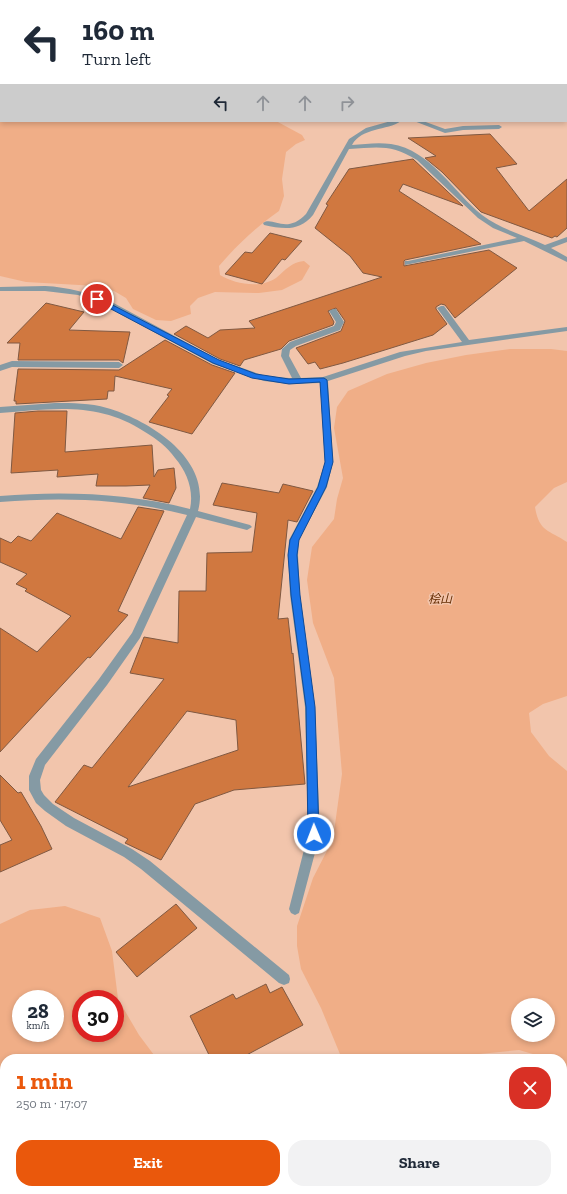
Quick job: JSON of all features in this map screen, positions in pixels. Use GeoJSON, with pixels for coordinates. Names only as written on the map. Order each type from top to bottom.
{"type":"FeatureCollection","features":[{"type":"Feature","properties":{"kind":"street"},"geometry":{"type":"LineString","coordinates":[[268,223],[292,227],[299,225],[304,221],[310,215],[351,140],[368,129],[394,122]]}},
{"type":"Feature","properties":{"kind":"street"},"geometry":{"type":"LineString","coordinates":[[420,122],[445,131],[462,128],[499,127]]}},
{"type":"Feature","properties":{"kind":"street"},"geometry":{"type":"LineString","coordinates":[[348,147],[388,146],[411,153],[440,178],[480,218],[546,248],[567,260]]}},
{"type":"Feature","properties":{"kind":"street"},"geometry":{"type":"LineString","coordinates":[[408,263],[524,239]]}},
{"type":"Feature","properties":{"kind":"street"},"geometry":{"type":"LineString","coordinates":[[546,248],[567,239]]}},
{"type":"Feature","properties":{"kind":"street"},"geometry":{"type":"LineString","coordinates":[[0,289],[53,289],[72,291],[89,296],[104,302],[216,362],[260,377],[298,381],[324,380],[403,354],[466,342],[567,329]]}},
{"type":"Feature","properties":{"kind":"street"},"geometry":{"type":"LineString","coordinates":[[441,308],[466,342]]}},
{"type":"Feature","properties":{"kind":"street"},"geometry":{"type":"LineString","coordinates":[[298,381],[285,356],[286,349],[292,344],[337,328],[340,322],[333,310]]}},
{"type":"Feature","properties":{"kind":"street"},"geometry":{"type":"LineString","coordinates":[[0,368],[12,364],[119,365]]}},
{"type":"Feature","properties":{"kind":"street"},"geometry":{"type":"LineString","coordinates":[[296,910],[314,834],[310,707],[295,595],[293,555],[294,540],[322,487],[329,462],[324,380]]}},
{"type":"Feature","properties":{"kind":"street"},"geometry":{"type":"LineString","coordinates":[[0,410],[54,405],[83,406],[107,411],[140,424],[157,435],[170,446],[187,466],[192,477],[196,499],[193,513],[136,635],[104,682],[40,762],[36,772],[34,785],[40,799],[54,810],[86,831],[127,853],[158,875],[284,979]]}},
{"type":"Feature","properties":{"kind":"street"},"geometry":{"type":"LineString","coordinates":[[0,499],[28,496],[92,496],[125,499],[164,506],[247,527]]}},
{"type":"Feature","properties":{"kind":"green space"},"geometry":{"type":"Polygon","coordinates":[[[0,122],[278,122],[302,135],[305,140],[296,144],[286,152],[282,179],[284,196],[279,211],[262,223],[219,266],[220,275],[226,278],[240,283],[255,284],[270,281],[276,278],[286,269],[299,262],[304,261],[310,266],[302,280],[282,290],[259,293],[215,292],[198,298],[190,306],[191,314],[171,321],[156,320],[133,309],[126,298],[114,291],[97,286],[26,282],[0,276],[0,122]]]}},
{"type":"Feature","properties":{"kind":"green space","name":"桧山"},"geometry":{"type":"Polygon","coordinates":[[[510,349],[551,349],[567,351],[567,482],[554,488],[535,507],[542,526],[567,542],[567,696],[543,704],[529,713],[531,732],[549,756],[567,771],[567,1054],[533,1054],[519,1050],[479,1054],[340,1054],[321,1008],[301,969],[297,946],[297,926],[313,878],[333,839],[342,774],[334,678],[313,623],[307,580],[312,547],[334,519],[337,499],[343,478],[334,428],[337,407],[348,391],[387,374],[426,363],[466,355],[510,349]]]}},
{"type":"Feature","properties":{"kind":"green space"},"geometry":{"type":"Polygon","coordinates":[[[65,906],[100,918],[112,951],[117,990],[72,990],[72,1042],[124,1042],[124,1009],[139,1035],[153,1054],[0,1054],[0,924],[30,910],[65,906]]]}},
{"type":"Feature","properties":{"kind":"building"},"geometry":{"type":"Polygon","coordinates":[[[490,134],[517,164],[496,168],[529,211],[567,179],[567,228],[557,237],[555,236],[552,238],[481,212],[442,172],[425,158],[436,156],[408,138],[490,134]]]}},
{"type":"Feature","properties":{"kind":"building"},"geometry":{"type":"Polygon","coordinates":[[[413,159],[463,206],[403,184],[399,191],[481,244],[405,260],[404,266],[489,250],[517,268],[455,318],[445,305],[441,304],[436,307],[447,324],[433,335],[320,369],[315,362],[308,364],[296,348],[341,331],[345,321],[336,308],[328,311],[334,322],[333,325],[289,341],[281,349],[244,360],[240,366],[220,359],[174,334],[186,326],[208,338],[220,330],[255,328],[249,321],[382,277],[363,273],[350,256],[315,228],[328,205],[326,204],[349,169],[413,159]]]}},
{"type":"Feature","properties":{"kind":"building"},"geometry":{"type":"Polygon","coordinates":[[[270,233],[302,241],[285,260],[282,259],[262,284],[225,274],[245,252],[252,253],[270,233]]]}},
{"type":"Feature","properties":{"kind":"building"},"geometry":{"type":"Polygon","coordinates":[[[46,303],[84,312],[69,330],[130,332],[123,363],[119,360],[18,360],[20,343],[7,343],[46,303]]]}},
{"type":"Feature","properties":{"kind":"building"},"geometry":{"type":"Polygon","coordinates":[[[165,340],[212,365],[235,373],[192,434],[149,422],[169,396],[167,395],[172,389],[115,376],[114,391],[108,391],[107,399],[16,404],[16,401],[14,401],[18,369],[119,370],[165,340]]]}},
{"type":"Feature","properties":{"kind":"building"},"geometry":{"type":"Polygon","coordinates":[[[67,411],[65,452],[152,445],[154,477],[158,470],[174,468],[176,488],[169,503],[143,498],[150,485],[96,486],[98,474],[57,477],[58,470],[11,473],[15,413],[67,411]]]}},
{"type":"Feature","properties":{"kind":"building"},"geometry":{"type":"Polygon","coordinates":[[[222,483],[279,493],[283,484],[313,491],[297,522],[288,520],[278,619],[288,618],[292,654],[293,653],[305,784],[234,790],[195,804],[161,860],[125,843],[128,839],[55,802],[84,765],[92,768],[164,679],[130,673],[144,637],[178,643],[179,591],[206,591],[207,553],[252,552],[257,513],[213,505],[222,483]],[[187,711],[128,787],[238,750],[236,720],[187,711]]]}},
{"type":"Feature","properties":{"kind":"building"},"geometry":{"type":"Polygon","coordinates":[[[138,507],[164,511],[118,611],[128,615],[90,658],[88,657],[0,752],[0,628],[37,652],[71,616],[25,591],[27,589],[16,584],[27,574],[0,562],[0,538],[11,543],[18,536],[31,541],[57,513],[121,539],[138,507]]]}},
{"type":"Feature","properties":{"kind":"building"},"geometry":{"type":"Polygon","coordinates":[[[0,775],[18,793],[21,792],[41,826],[52,849],[0,872],[0,845],[12,840],[0,820],[0,775]]]}},
{"type":"Feature","properties":{"kind":"building"},"geometry":{"type":"Polygon","coordinates":[[[176,904],[197,928],[137,977],[116,952],[176,904]]]}},
{"type":"Feature","properties":{"kind":"building"},"geometry":{"type":"Polygon","coordinates":[[[266,984],[270,993],[282,987],[303,1025],[248,1054],[209,1054],[190,1016],[233,994],[236,999],[266,984]]]}},
{"type":"Feature","properties":{"kind":"route"},"geometry":{"type":"LineString","coordinates":[[97,299],[216,362],[255,376],[289,381],[324,380],[329,462],[322,487],[294,540],[293,555],[295,595],[310,707],[314,834]]}}]}
